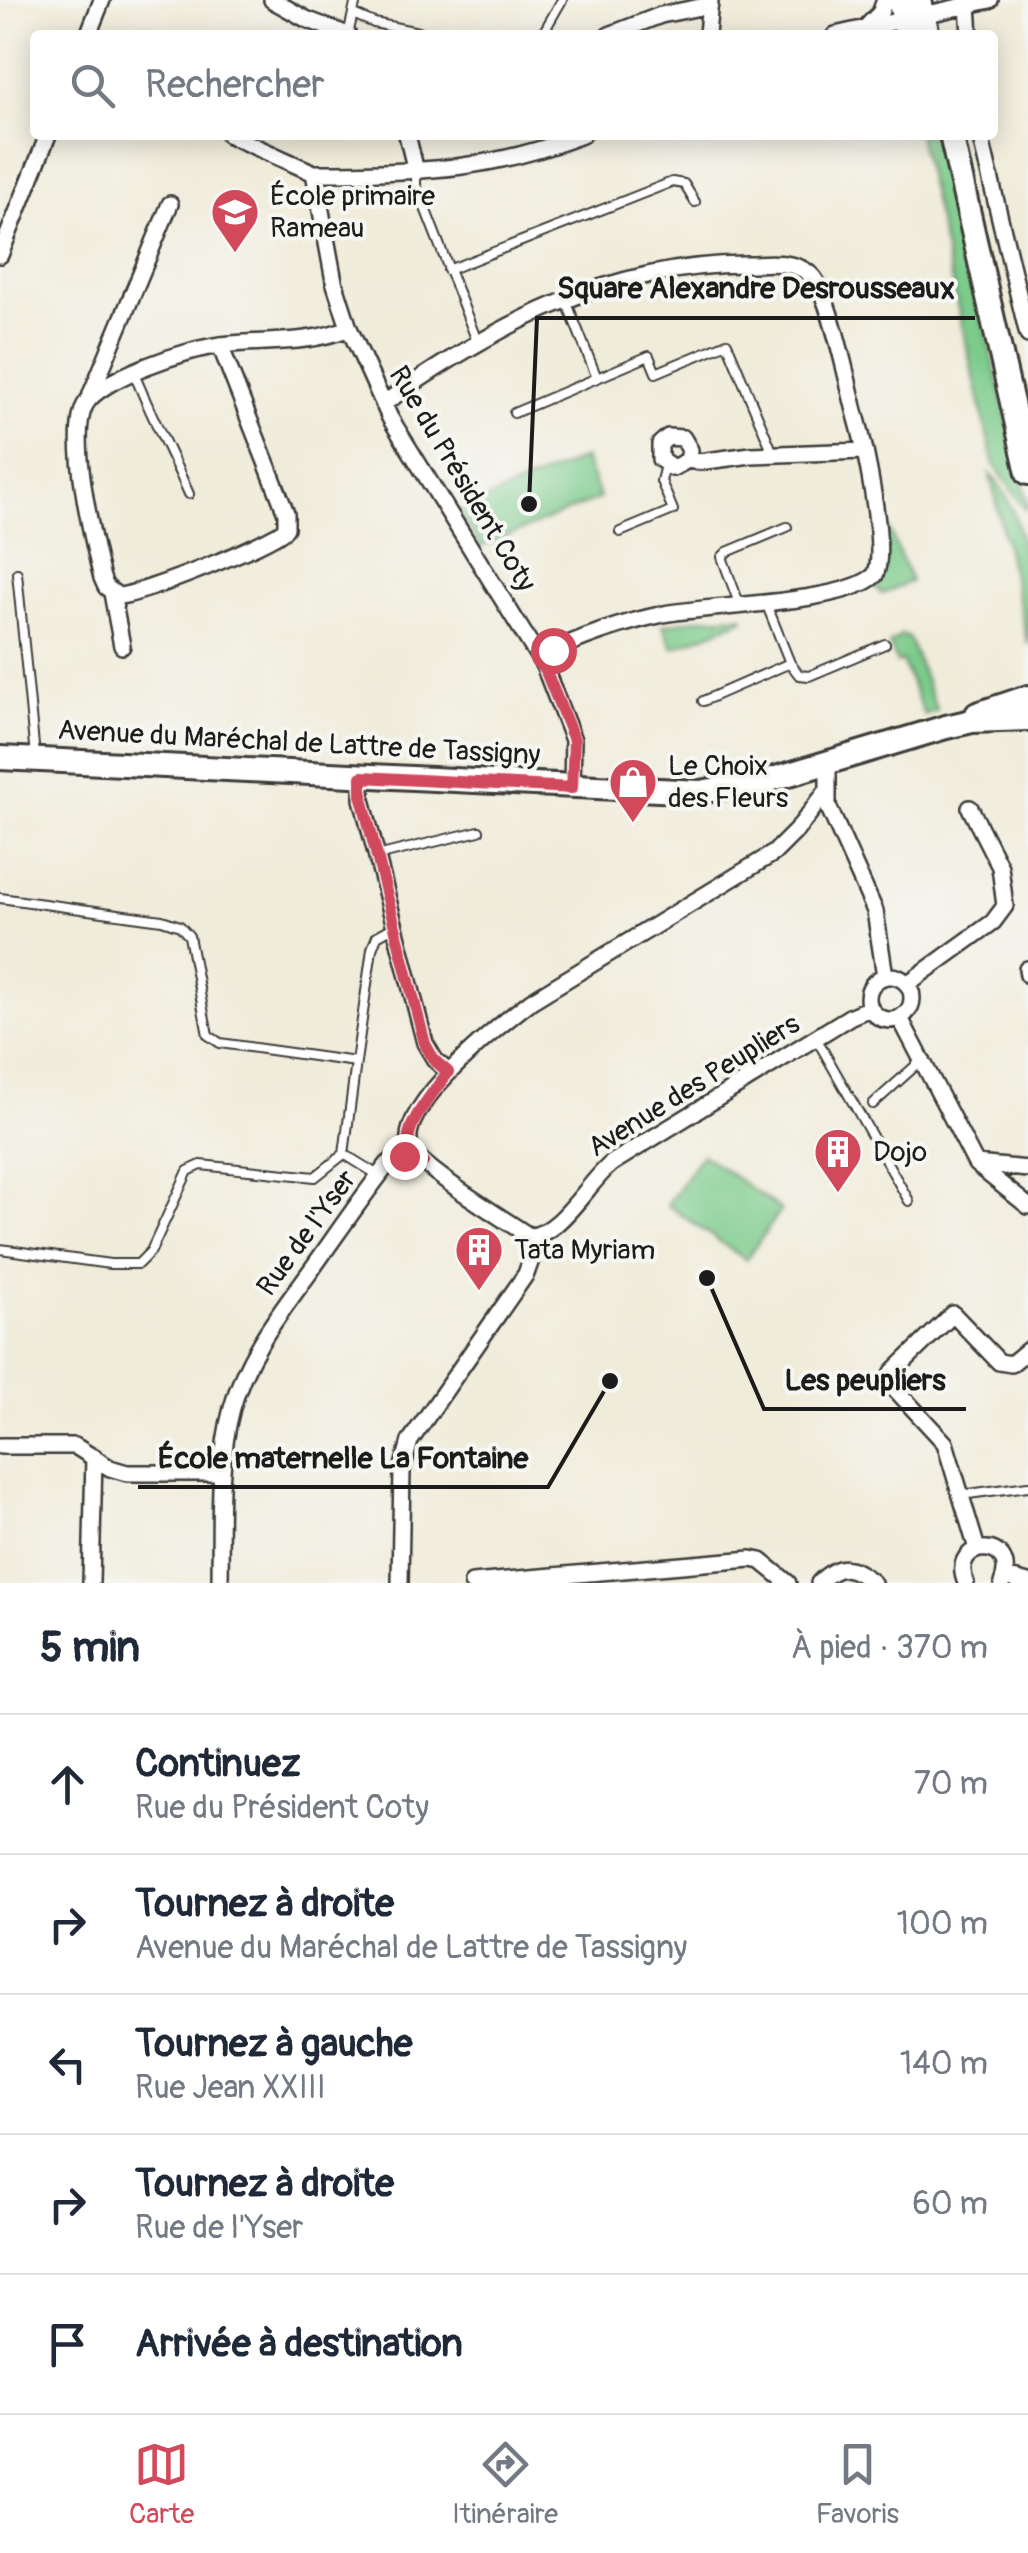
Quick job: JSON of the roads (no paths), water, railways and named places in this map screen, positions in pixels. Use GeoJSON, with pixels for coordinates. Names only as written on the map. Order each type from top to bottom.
{"type":"FeatureCollection","features":[{"type":"Feature","properties":{"kind":"main road"},"geometry":{"type":"LineString","coordinates":[[938,140],[970,222]]}},
{"type":"Feature","properties":{"kind":"main road"},"geometry":{"type":"LineString","coordinates":[[953,140],[1028,472]]}},
{"type":"Feature","properties":{"kind":"main road","name":"Avenue du Maréchal de Lattre de Tassigny"},"geometry":{"type":"LineString","coordinates":[[0,758],[572,788],[716,790],[748,786],[828,764],[1028,697]]}},
{"type":"Feature","properties":{"kind":"main road","name":"Avenue du Maréchal de Lattre de Tassigny"},"geometry":{"type":"LineString","coordinates":[[946,727],[972,721],[1028,718]]}},
{"type":"Feature","properties":{"kind":"street"},"geometry":{"type":"LineString","coordinates":[[90,30],[102,0]]}},
{"type":"Feature","properties":{"kind":"street"},"geometry":{"type":"LineString","coordinates":[[272,0],[336,30]]}},
{"type":"Feature","properties":{"kind":"street"},"geometry":{"type":"LineString","coordinates":[[866,26],[880,13],[885,0]]}},
{"type":"Feature","properties":{"kind":"street"},"geometry":{"type":"LineString","coordinates":[[852,30],[990,0]]}},
{"type":"Feature","properties":{"kind":"street"},"geometry":{"type":"LineString","coordinates":[[622,30],[710,2],[707,30]]}},
{"type":"Feature","properties":{"kind":"street"},"geometry":{"type":"LineString","coordinates":[[968,5],[970,30]]}},
{"type":"Feature","properties":{"kind":"street"},"geometry":{"type":"LineString","coordinates":[[0,256],[46,140]]}},
{"type":"Feature","properties":{"kind":"street"},"geometry":{"type":"LineString","coordinates":[[240,140],[314,173],[416,170],[506,160],[567,140]]}},
{"type":"Feature","properties":{"kind":"street"},"geometry":{"type":"LineString","coordinates":[[407,140],[416,170]]}},
{"type":"Feature","properties":{"kind":"street"},"geometry":{"type":"LineString","coordinates":[[981,140],[1028,335]]}},
{"type":"Feature","properties":{"kind":"street","name":"Rue du Président Coty"},"geometry":{"type":"LineString","coordinates":[[314,173],[340,307],[383,404],[417,464],[540,657],[574,740],[572,788]]}},
{"type":"Feature","properties":{"kind":"street"},"geometry":{"type":"LineString","coordinates":[[122,646],[112,593],[102,578],[86,503],[81,416],[170,204]]}},
{"type":"Feature","properties":{"kind":"street"},"geometry":{"type":"LineString","coordinates":[[383,404],[477,341],[565,298],[652,275],[706,267],[786,264],[815,279],[864,451],[880,552],[878,570],[870,580],[856,586],[650,618],[598,632],[540,657]]}},
{"type":"Feature","properties":{"kind":"street"},"geometry":{"type":"LineString","coordinates":[[88,400],[134,372],[188,350],[318,339],[349,328]]}},
{"type":"Feature","properties":{"kind":"street"},"geometry":{"type":"LineString","coordinates":[[112,593],[136,594],[284,533],[286,514],[220,345]]}},
{"type":"Feature","properties":{"kind":"street"},"geometry":{"type":"LineString","coordinates":[[688,460],[688,443],[672,436],[659,448],[660,459],[677,468],[688,460],[864,451]]}},
{"type":"Feature","properties":{"kind":"street"},"geometry":{"type":"LineString","coordinates":[[828,764],[826,792],[830,812],[875,911],[885,976]]}},
{"type":"Feature","properties":{"kind":"street"},"geometry":{"type":"LineString","coordinates":[[362,777],[362,798],[425,1044],[434,1060],[448,1072]]}},
{"type":"Feature","properties":{"kind":"street"},"geometry":{"type":"LineString","coordinates":[[400,1583],[402,1470],[410,1441],[526,1274],[533,1254],[529,1236],[412,1151],[408,1136],[414,1121],[448,1072],[532,1001],[774,852],[826,792]]}},
{"type":"Feature","properties":{"kind":"street"},"geometry":{"type":"LineString","coordinates":[[907,984],[993,922],[1005,906],[1000,867],[970,808]]}},
{"type":"Feature","properties":{"kind":"street"},"geometry":{"type":"LineString","coordinates":[[885,976],[897,977],[907,984],[912,1003],[900,1018],[883,1020],[870,1008],[870,988],[885,976]]}},
{"type":"Feature","properties":{"kind":"street","name":"Avenue des Peupliers"},"geometry":{"type":"LineString","coordinates":[[529,1236],[554,1227],[612,1163],[870,1008]]}},
{"type":"Feature","properties":{"kind":"street"},"geometry":{"type":"LineString","coordinates":[[900,1018],[976,1164],[1026,1199]]}},
{"type":"Feature","properties":{"kind":"street","name":"Rue de l'Yser"},"geometry":{"type":"LineString","coordinates":[[220,1583],[222,1474],[233,1406],[252,1356],[378,1176],[398,1156],[423,1162]]}},
{"type":"Feature","properties":{"kind":"street"},"geometry":{"type":"LineString","coordinates":[[976,1164],[1028,1170]]}},
{"type":"Feature","properties":{"kind":"street"},"geometry":{"type":"LineString","coordinates":[[977,1549],[945,1443],[896,1390],[893,1372],[953,1314],[999,1362],[1010,1364],[1028,1350]]}},
{"type":"Feature","properties":{"kind":"street"},"geometry":{"type":"LineString","coordinates":[[0,1446],[68,1445],[126,1473],[222,1474]]}},
{"type":"Feature","properties":{"kind":"street"},"geometry":{"type":"LineString","coordinates":[[92,1583],[94,1457]]}},
{"type":"Feature","properties":{"kind":"street"},"geometry":{"type":"LineString","coordinates":[[966,1583],[962,1573],[964,1561],[977,1549],[988,1548],[1002,1556],[1006,1566],[1004,1580],[1028,1582]]}},
{"type":"Feature","properties":{"kind":"street"},"geometry":{"type":"LineString","coordinates":[[472,1583],[757,1559],[788,1583]]}},
{"type":"Feature","properties":{"kind":"street"},"geometry":{"type":"LineString","coordinates":[[819,1583],[843,1566],[852,1567],[873,1583]]}},
{"type":"Feature","properties":{"kind":"lane"},"geometry":{"type":"LineString","coordinates":[[349,30],[355,0]]}},
{"type":"Feature","properties":{"kind":"lane"},"geometry":{"type":"LineString","coordinates":[[545,30],[562,0]]}},
{"type":"Feature","properties":{"kind":"lane"},"geometry":{"type":"LineString","coordinates":[[353,14],[408,30]]}},
{"type":"Feature","properties":{"kind":"lane"},"geometry":{"type":"LineString","coordinates":[[416,170],[416,185],[477,341]]}},
{"type":"Feature","properties":{"kind":"lane"},"geometry":{"type":"LineString","coordinates":[[448,270],[672,182],[684,184],[695,202]]}},
{"type":"Feature","properties":{"kind":"lane"},"geometry":{"type":"LineString","coordinates":[[565,298],[597,378]]}},
{"type":"Feature","properties":{"kind":"lane"},"geometry":{"type":"LineString","coordinates":[[514,413],[650,356],[656,373],[727,344],[773,453]]}},
{"type":"Feature","properties":{"kind":"lane"},"geometry":{"type":"LineString","coordinates":[[134,372],[188,494]]}},
{"type":"Feature","properties":{"kind":"lane"},"geometry":{"type":"LineString","coordinates":[[620,532],[673,510],[660,481],[665,464]]}},
{"type":"Feature","properties":{"kind":"lane"},"geometry":{"type":"LineString","coordinates":[[740,606],[722,558],[727,552],[788,526]]}},
{"type":"Feature","properties":{"kind":"lane"},"geometry":{"type":"LineString","coordinates":[[17,573],[36,760]]}},
{"type":"Feature","properties":{"kind":"lane"},"geometry":{"type":"LineString","coordinates":[[766,603],[798,675],[809,676],[886,644]]}},
{"type":"Feature","properties":{"kind":"lane"},"geometry":{"type":"LineString","coordinates":[[702,700],[790,663]]}},
{"type":"Feature","properties":{"kind":"lane"},"geometry":{"type":"LineString","coordinates":[[377,856],[479,831]]}},
{"type":"Feature","properties":{"kind":"lane"},"geometry":{"type":"LineString","coordinates":[[0,898],[162,920],[180,926],[189,936],[208,1034],[220,1043],[356,1062]]}},
{"type":"Feature","properties":{"kind":"lane"},"geometry":{"type":"LineString","coordinates":[[0,1249],[138,1264],[151,1251],[188,1171],[201,1165],[315,1177],[344,1154],[372,948],[377,936],[395,926]]}},
{"type":"Feature","properties":{"kind":"lane"},"geometry":{"type":"LineString","coordinates":[[816,1038],[909,1201]]}},
{"type":"Feature","properties":{"kind":"lane"},"geometry":{"type":"LineString","coordinates":[[874,1104],[922,1060]]}},
{"type":"Feature","properties":{"kind":"lane"},"geometry":{"type":"LineString","coordinates":[[344,1154],[378,1176]]}},
{"type":"Feature","properties":{"kind":"lane"},"geometry":{"type":"LineString","coordinates":[[962,1496],[1028,1486]]}},
{"type":"Feature","properties":{"kind":"place","name":"École primaire Rameau"},"geometry":{"type":"Point","coordinates":[235,254]}},
{"type":"Feature","properties":{"kind":"place","name":"Square Alexandre Desrousseaux"},"geometry":{"type":"Point","coordinates":[529,504]}},
{"type":"Feature","properties":{"kind":"place","name":"Le Choix des Fleurs"},"geometry":{"type":"Point","coordinates":[633,824]}},
{"type":"Feature","properties":{"kind":"place","name":"Dojo"},"geometry":{"type":"Point","coordinates":[838,1194]}},
{"type":"Feature","properties":{"kind":"place","name":"Les peupliers"},"geometry":{"type":"Point","coordinates":[707,1278]}},
{"type":"Feature","properties":{"kind":"place","name":"Tata Myriam"},"geometry":{"type":"Point","coordinates":[479,1292]}},
{"type":"Feature","properties":{"kind":"place","name":"École maternelle La Fontaine"},"geometry":{"type":"Point","coordinates":[610,1381]}}]}
